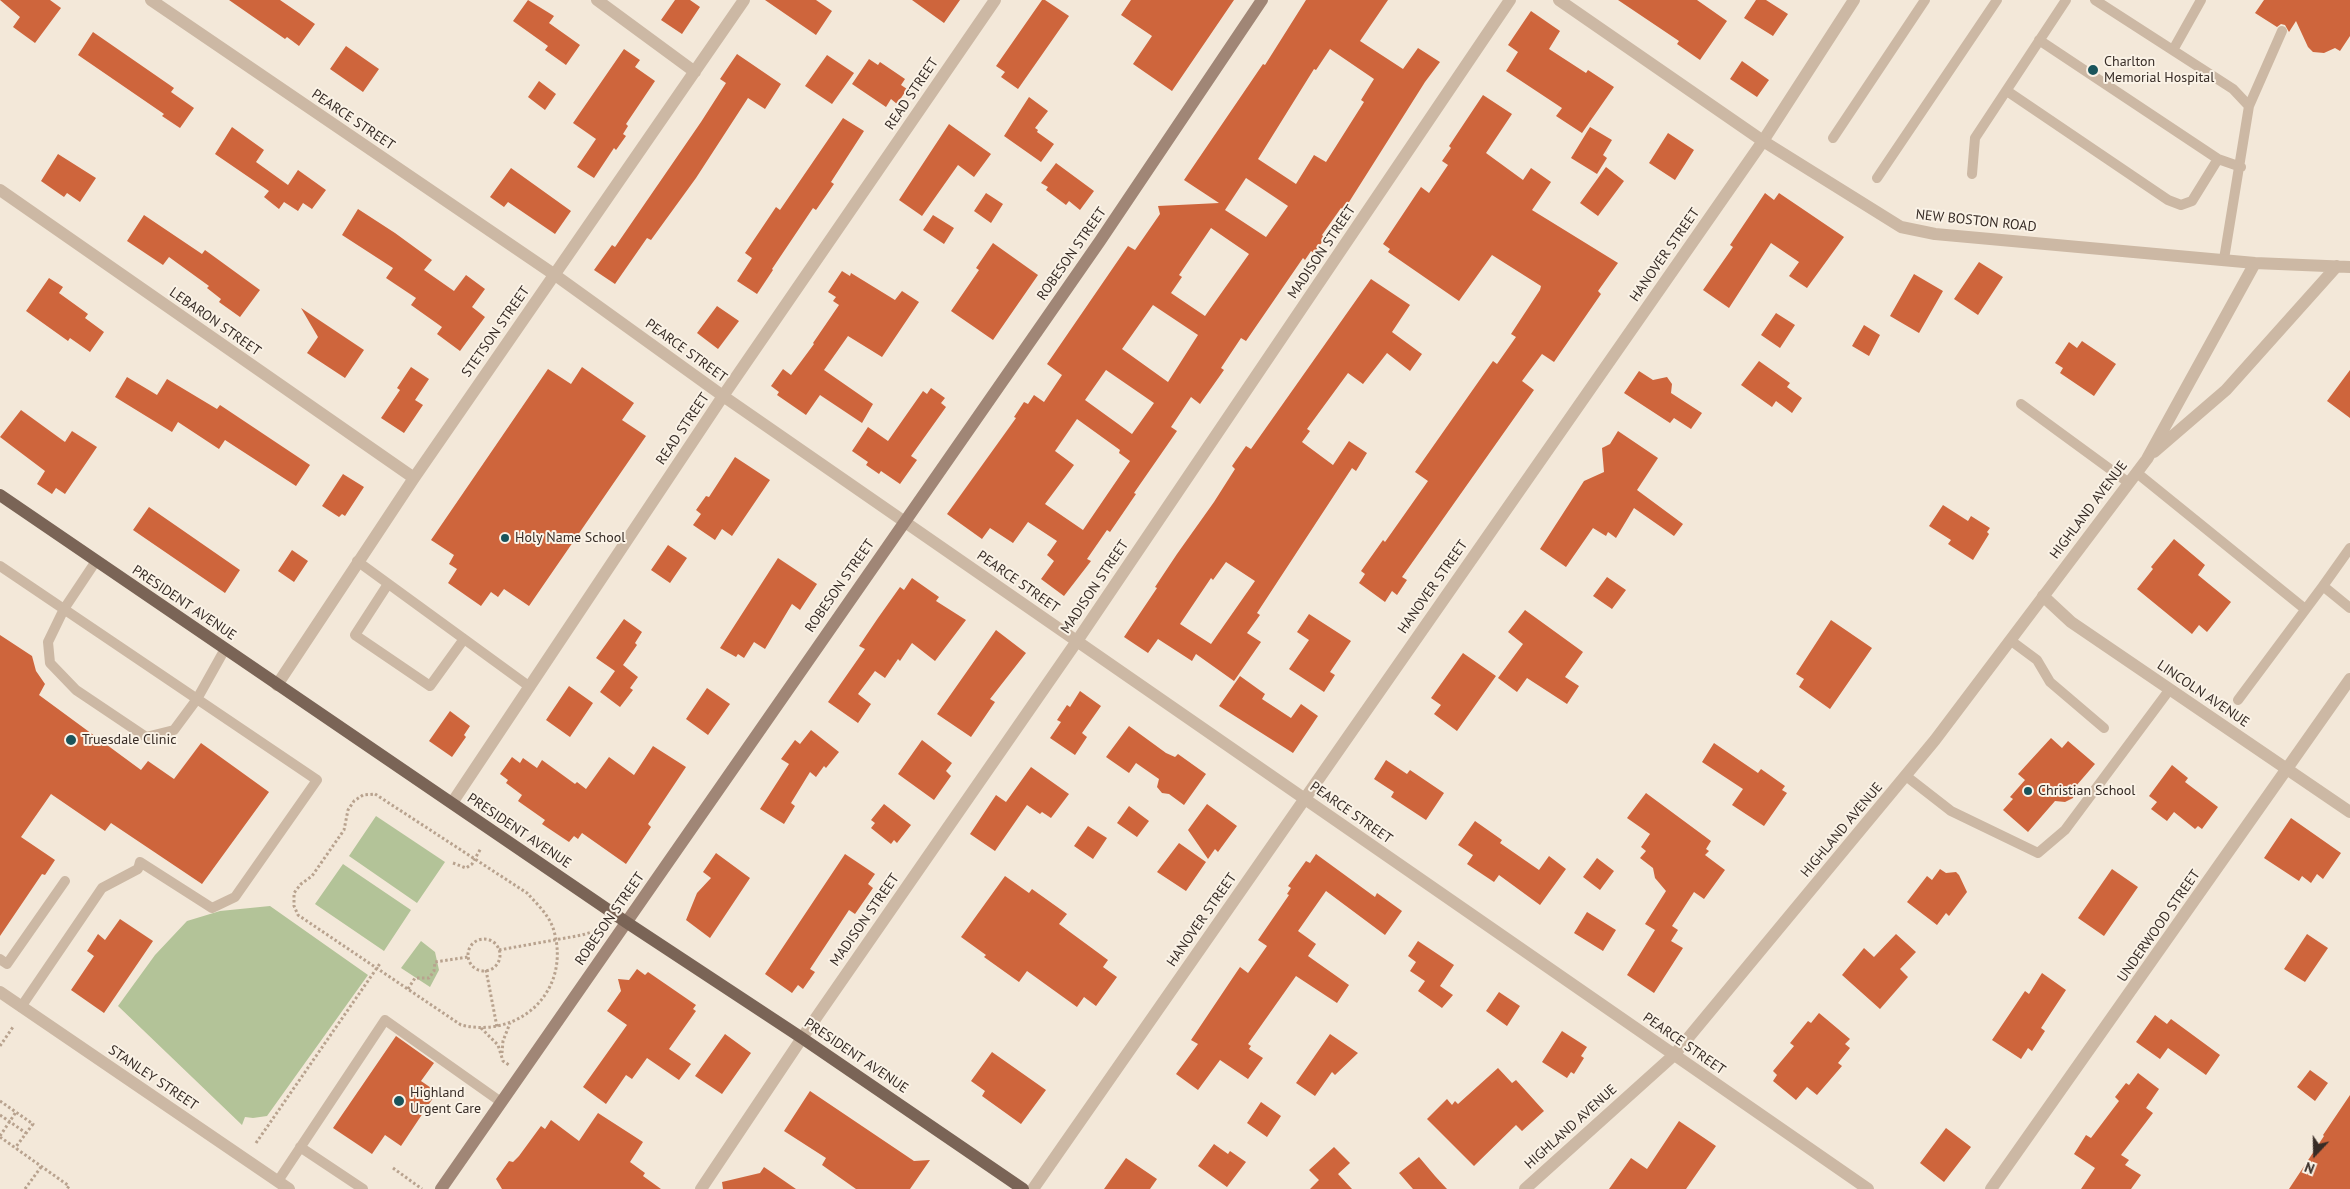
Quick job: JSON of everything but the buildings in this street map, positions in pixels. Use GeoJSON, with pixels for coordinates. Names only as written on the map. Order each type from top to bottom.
{"type":"FeatureCollection","features":[{"type":"Feature","properties":{"kind":"main road","name":"ROBESON STREET"},"geometry":{"type":"LineString","coordinates":[[441,1189],[1094,249],[1262,0]]}},
{"type":"Feature","properties":{"kind":"main road","name":"PRESIDENT AVENUE"},"geometry":{"type":"LineString","coordinates":[[0,495],[626,922],[802,1038],[1023,1189]]}},
{"type":"Feature","properties":{"kind":"street","name":"PEARCE STREET"},"geometry":{"type":"LineString","coordinates":[[151,0],[554,275],[723,396],[1868,1189]]}},
{"type":"Feature","properties":{"kind":"street"},"geometry":{"type":"LineString","coordinates":[[598,0],[695,72]]}},
{"type":"Feature","properties":{"kind":"street","name":"STETSON STREET"},"geometry":{"type":"LineString","coordinates":[[277,685],[357,561],[744,0]]}},
{"type":"Feature","properties":{"kind":"street","name":"READ STREET"},"geometry":{"type":"LineString","coordinates":[[452,803],[723,396],[995,0]]}},
{"type":"Feature","properties":{"kind":"street","name":"MADISON STREET"},"geometry":{"type":"LineString","coordinates":[[701,1189],[802,1038],[1077,641],[1510,0]]}},
{"type":"Feature","properties":{"kind":"street","name":"NEW BOSTON ROAD"},"geometry":{"type":"LineString","coordinates":[[1559,0],[1763,141],[1901,227],[1935,234],[2255,263],[2344,266]]}},
{"type":"Feature","properties":{"kind":"street","name":"HANOVER STREET"},"geometry":{"type":"LineString","coordinates":[[1034,1189],[1763,141],[1854,0]]}},
{"type":"Feature","properties":{"kind":"street","name":"LEBARON STREET"},"geometry":{"type":"LineString","coordinates":[[0,190],[414,478]]}},
{"type":"Feature","properties":{"kind":"street","name":"HIGHLAND AVENUE"},"geometry":{"type":"LineString","coordinates":[[1525,1189],[1674,1055],[1906,776],[2147,459],[2255,263]]}},
{"type":"Feature","properties":{"kind":"street","name":"HIGHLAND AVENUE"},"geometry":{"type":"LineString","coordinates":[[2147,459],[2226,390],[2344,266]]}},
{"type":"Feature","properties":{"kind":"street","name":"LINCOLN AVENUE"},"geometry":{"type":"LineString","coordinates":[[2043,596],[2072,622],[2350,812]]}},
{"type":"Feature","properties":{"kind":"street","name":"UNDERWOOD STREET"},"geometry":{"type":"LineString","coordinates":[[1991,1189],[2350,680]]}},
{"type":"Feature","properties":{"kind":"street","name":"STANLEY STREET"},"geometry":{"type":"LineString","coordinates":[[2,998],[21,1007],[289,1189]]}},
{"type":"Feature","properties":{"kind":"lane"},"geometry":{"type":"LineString","coordinates":[[1833,138],[1925,0]]}},
{"type":"Feature","properties":{"kind":"lane"},"geometry":{"type":"LineString","coordinates":[[1877,178],[1998,0]]}},
{"type":"Feature","properties":{"kind":"lane"},"geometry":{"type":"LineString","coordinates":[[1972,174],[1975,138],[2066,0]]}},
{"type":"Feature","properties":{"kind":"lane"},"geometry":{"type":"LineString","coordinates":[[2095,0],[2234,89],[2249,106]]}},
{"type":"Feature","properties":{"kind":"lane"},"geometry":{"type":"LineString","coordinates":[[2173,50],[2201,0]]}},
{"type":"Feature","properties":{"kind":"lane"},"geometry":{"type":"LineString","coordinates":[[2224,259],[2241,166],[2249,106],[2282,30]]}},
{"type":"Feature","properties":{"kind":"lane"},"geometry":{"type":"LineString","coordinates":[[2039,40],[2218,159],[2241,166]]}},
{"type":"Feature","properties":{"kind":"lane"},"geometry":{"type":"LineString","coordinates":[[2007,91],[2168,200],[2181,205],[2192,201],[2218,159]]}},
{"type":"Feature","properties":{"kind":"lane"},"geometry":{"type":"LineString","coordinates":[[2021,404],[2133,478],[2305,609]]}},
{"type":"Feature","properties":{"kind":"lane"},"geometry":{"type":"LineString","coordinates":[[2238,700],[2350,548]]}},
{"type":"Feature","properties":{"kind":"lane"},"geometry":{"type":"LineString","coordinates":[[96,561],[64,609],[48,642],[50,663],[76,690],[146,737],[174,730],[197,699],[225,649]]}},
{"type":"Feature","properties":{"kind":"lane"},"geometry":{"type":"LineString","coordinates":[[357,561],[530,687]]}},
{"type":"Feature","properties":{"kind":"lane"},"geometry":{"type":"LineString","coordinates":[[0,566],[317,780],[235,897],[212,908],[140,862],[138,869],[102,888],[21,1007]]}},
{"type":"Feature","properties":{"kind":"lane"},"geometry":{"type":"LineString","coordinates":[[388,584],[355,635],[430,686],[464,639]]}},
{"type":"Feature","properties":{"kind":"lane"},"geometry":{"type":"LineString","coordinates":[[2323,586],[2350,608]]}},
{"type":"Feature","properties":{"kind":"lane"},"geometry":{"type":"LineString","coordinates":[[2010,640],[2037,660],[2050,682],[2104,728]]}},
{"type":"Feature","properties":{"kind":"lane"},"geometry":{"type":"LineString","coordinates":[[1906,776],[1951,811],[2038,853],[2065,830],[2170,689]]}},
{"type":"Feature","properties":{"kind":"lane"},"geometry":{"type":"LineString","coordinates":[[0,959],[7,964],[65,881]]}},
{"type":"Feature","properties":{"kind":"lane"},"geometry":{"type":"LineString","coordinates":[[278,1181],[385,1020],[501,1102]]}},
{"type":"Feature","properties":{"kind":"lane"},"geometry":{"type":"LineString","coordinates":[[300,1147],[363,1189]]}},
{"type":"Feature","properties":{"kind":"path"},"geometry":{"type":"LineString","coordinates":[[375,794],[527,893],[541,908],[554,929],[556,940],[557,965],[545,996],[533,1009],[511,1022],[497,1026],[481,1028],[461,1025],[298,916],[294,906],[294,893],[301,884],[312,876],[344,830],[348,810],[354,800],[363,795],[375,794]]}},
{"type":"Feature","properties":{"kind":"path"},"geometry":{"type":"LineString","coordinates":[[453,863],[466,868],[476,859],[481,848]]}},
{"type":"Feature","properties":{"kind":"path"},"geometry":{"type":"LineString","coordinates":[[499,950],[595,931]]}},
{"type":"Feature","properties":{"kind":"path"},"geometry":{"type":"LineString","coordinates":[[480,939],[490,940],[499,950],[497,964],[486,970],[474,967],[468,957],[471,945],[480,939]]}},
{"type":"Feature","properties":{"kind":"path"},"geometry":{"type":"LineString","coordinates":[[408,989],[415,978],[429,978],[434,971],[435,962],[468,957]]}},
{"type":"Feature","properties":{"kind":"path"},"geometry":{"type":"LineString","coordinates":[[256,1143],[378,969],[381,962]]}},
{"type":"Feature","properties":{"kind":"path"},"geometry":{"type":"LineString","coordinates":[[486,970],[497,1026]]}},
{"type":"Feature","properties":{"kind":"path"},"geometry":{"type":"LineString","coordinates":[[510,1066],[503,1061],[502,1053],[503,1042],[511,1022]]}},
{"type":"Feature","properties":{"kind":"path"},"geometry":{"type":"LineString","coordinates":[[0,1046],[13,1027]]}},
{"type":"Feature","properties":{"kind":"path"},"geometry":{"type":"LineString","coordinates":[[481,1028],[498,1045],[502,1053]]}},
{"type":"Feature","properties":{"kind":"path"},"geometry":{"type":"LineString","coordinates":[[0,1101],[33,1124],[15,1148]]}},
{"type":"Feature","properties":{"kind":"path"},"geometry":{"type":"LineString","coordinates":[[16,1112],[0,1137],[69,1186],[67,1189]]}},
{"type":"Feature","properties":{"kind":"path"},"geometry":{"type":"LineString","coordinates":[[0,1114],[26,1133]]}},
{"type":"Feature","properties":{"kind":"path"},"geometry":{"type":"LineString","coordinates":[[25,1189],[41,1167]]}},
{"type":"Feature","properties":{"kind":"path"},"geometry":{"type":"LineString","coordinates":[[392,1168],[422,1189]]}},
{"type":"Feature","properties":{"kind":"green space"},"geometry":{"type":"Polygon","coordinates":[[[376,816],[445,862],[417,903],[349,856],[376,816]]]}},
{"type":"Feature","properties":{"kind":"green space"},"geometry":{"type":"Polygon","coordinates":[[[343,864],[411,910],[384,951],[315,904],[343,864]]]}},
{"type":"Feature","properties":{"kind":"green space"},"geometry":{"type":"Polygon","coordinates":[[[270,906],[368,975],[267,1116],[245,1117],[242,1125],[118,1006],[155,955],[187,921],[220,911],[270,906]]]}},
{"type":"Feature","properties":{"kind":"green space"},"geometry":{"type":"Polygon","coordinates":[[[421,941],[435,952],[439,970],[430,987],[401,968],[421,941]]]}},
{"type":"Feature","properties":{"kind":"place","name":"Charlton Memorial Hospital"},"geometry":{"type":"Point","coordinates":[2093,70]}},
{"type":"Feature","properties":{"kind":"place","name":"Holy Name School"},"geometry":{"type":"Point","coordinates":[505,538]}},
{"type":"Feature","properties":{"kind":"place","name":"Truesdale Clinic"},"geometry":{"type":"Point","coordinates":[71,740]}},
{"type":"Feature","properties":{"kind":"place","name":"Christian School"},"geometry":{"type":"Point","coordinates":[2028,791]}},
{"type":"Feature","properties":{"kind":"place","name":"Highland Urgent Care"},"geometry":{"type":"Point","coordinates":[399,1101]}}]}
